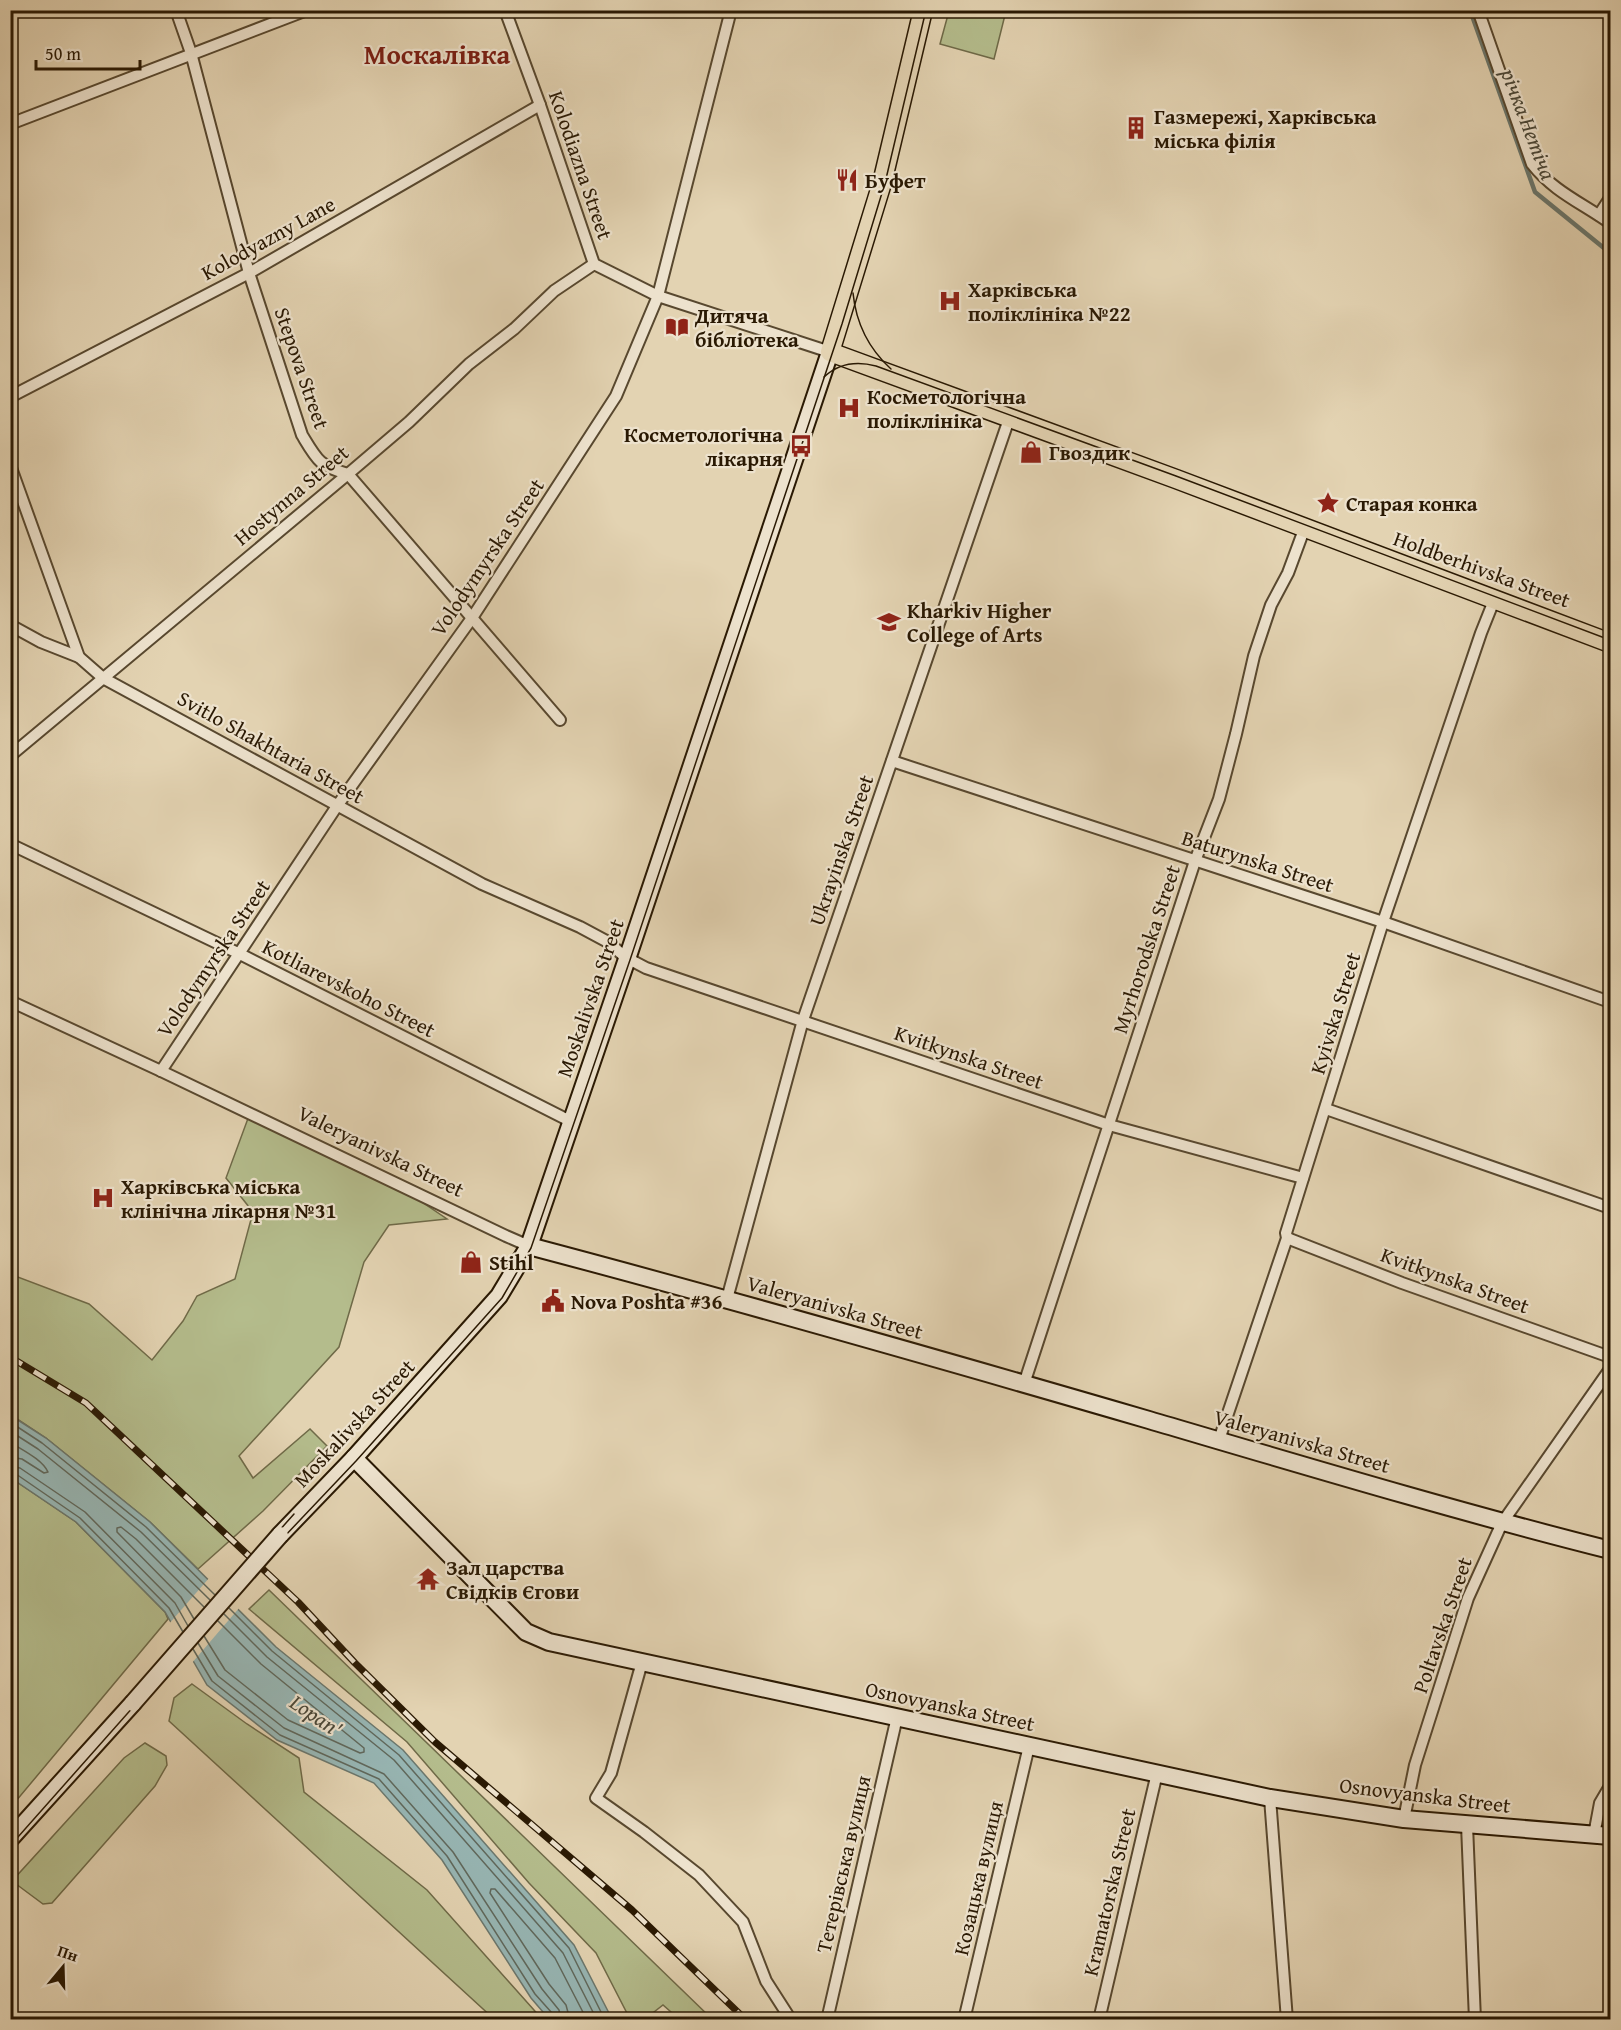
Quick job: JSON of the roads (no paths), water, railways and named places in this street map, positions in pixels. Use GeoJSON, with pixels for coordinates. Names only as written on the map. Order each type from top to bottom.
{"type":"FeatureCollection","features":[{"type":"Feature","properties":{"kind":"main road","name":"Moskalivska Street"},"geometry":{"type":"LineString","coordinates":[[830,352],[882,183],[923,10]]}},
{"type":"Feature","properties":{"kind":"main road","name":"Holdberhivska Street"},"geometry":{"type":"LineString","coordinates":[[830,352],[1305,527],[1611,643]]}},
{"type":"Feature","properties":{"kind":"street","name":"Stepova Street"},"geometry":{"type":"LineString","coordinates":[[176,10],[191,53],[249,273],[302,435],[316,459],[328,469],[348,474],[560,720]]}},
{"type":"Feature","properties":{"kind":"street"},"geometry":{"type":"LineString","coordinates":[[10,124],[307,10]]}},
{"type":"Feature","properties":{"kind":"street","name":"Kolodiazna Street"},"geometry":{"type":"LineString","coordinates":[[505,10],[594,264],[658,296],[830,352]]}},
{"type":"Feature","properties":{"kind":"street","name":"Volodymyrska Street"},"geometry":{"type":"LineString","coordinates":[[161,1071],[337,806],[472,618],[616,396],[658,296],[731,10]]}},
{"type":"Feature","properties":{"kind":"street"},"geometry":{"type":"LineString","coordinates":[[1478,10],[1532,164],[1545,180],[1560,192],[1611,223]]}},
{"type":"Feature","properties":{"kind":"street","name":"Kolodyazny Lane"},"geometry":{"type":"LineString","coordinates":[[10,397],[249,273],[540,105]]}},
{"type":"Feature","properties":{"kind":"street"},"geometry":{"type":"LineString","coordinates":[[1599,215],[1611,198]]}},
{"type":"Feature","properties":{"kind":"street","name":"Hostynna Street"},"geometry":{"type":"LineString","coordinates":[[10,756],[409,422],[469,364],[514,329],[554,291],[594,264]]}},
{"type":"Feature","properties":{"kind":"street","name":"Moskalivska Street"},"geometry":{"type":"LineString","coordinates":[[10,1839],[280,1535],[354,1458],[503,1292],[529,1246],[830,352]]}},
{"type":"Feature","properties":{"kind":"street","name":"Ukrayinska Street"},"geometry":{"type":"LineString","coordinates":[[727,1299],[803,1020],[1010,419]]}},
{"type":"Feature","properties":{"kind":"street","name":"Svitlo Shakhtaria Street"},"geometry":{"type":"LineString","coordinates":[[10,465],[79,657],[103,678],[482,884],[580,927],[608,942],[627,959]]}},
{"type":"Feature","properties":{"kind":"street","name":"Myrhorodska Street"},"geometry":{"type":"LineString","coordinates":[[1024,1384],[1195,861],[1219,798],[1257,646],[1271,605],[1288,573],[1305,527]]}},
{"type":"Feature","properties":{"kind":"street","name":"Kyivska Street"},"geometry":{"type":"LineString","coordinates":[[1218,1440],[1287,1238],[1286,1233],[1383,922],[1495,598]]}},
{"type":"Feature","properties":{"kind":"street"},"geometry":{"type":"LineString","coordinates":[[10,625],[41,642],[79,657]]}},
{"type":"Feature","properties":{"kind":"street","name":"Baturynska Street"},"geometry":{"type":"LineString","coordinates":[[892,761],[1383,922],[1611,1002]]}},
{"type":"Feature","properties":{"kind":"street","name":"Kotliarevskoho Street"},"geometry":{"type":"LineString","coordinates":[[10,844],[240,954],[572,1122]]}},
{"type":"Feature","properties":{"kind":"street","name":"Kvitkynska Street"},"geometry":{"type":"LineString","coordinates":[[627,959],[646,969],[1109,1125],[1303,1178]]}},
{"type":"Feature","properties":{"kind":"street","name":"Valeryanivska Street"},"geometry":{"type":"LineString","coordinates":[[10,1001],[529,1246],[727,1299],[1502,1523],[1611,1550]]}},
{"type":"Feature","properties":{"kind":"street"},"geometry":{"type":"LineString","coordinates":[[1326,1109],[1611,1208]]}},
{"type":"Feature","properties":{"kind":"street","name":"Kvitkynska Street"},"geometry":{"type":"LineString","coordinates":[[1287,1238],[1611,1357]]}},
{"type":"Feature","properties":{"kind":"street","name":"Poltavska Street"},"geometry":{"type":"LineString","coordinates":[[1404,1819],[1415,1765],[1468,1598],[1502,1523],[1611,1370]]}},
{"type":"Feature","properties":{"kind":"street","name":"Osnovyanska Street"},"geometry":{"type":"LineString","coordinates":[[354,1458],[526,1632],[549,1642],[1270,1798],[1404,1819],[1602,1835]]}},
{"type":"Feature","properties":{"kind":"street"},"geometry":{"type":"LineString","coordinates":[[642,1662],[611,1773],[596,1798],[699,1875],[743,1922],[766,1981],[791,2019]]}},
{"type":"Feature","properties":{"kind":"street","name":"Тетерівська вулиця"},"geometry":{"type":"LineString","coordinates":[[827,2019],[897,1717]]}},
{"type":"Feature","properties":{"kind":"street","name":"Козацька вулиця"},"geometry":{"type":"LineString","coordinates":[[964,2019],[1029,1746]]}},
{"type":"Feature","properties":{"kind":"street","name":"Kramatorska Street"},"geometry":{"type":"LineString","coordinates":[[1100,2019],[1157,1773]]}},
{"type":"Feature","properties":{"kind":"street"},"geometry":{"type":"LineString","coordinates":[[1602,1835],[1600,1803],[1611,1786]]}},
{"type":"Feature","properties":{"kind":"street"},"geometry":{"type":"LineString","coordinates":[[1270,1798],[1287,2019]]}},
{"type":"Feature","properties":{"kind":"street"},"geometry":{"type":"LineString","coordinates":[[1467,1825],[1475,2019]]}},
{"type":"Feature","properties":{"kind":"water","name":"Lopan'"},"geometry":{"type":"Polygon","coordinates":[[[10,1415],[46,1438],[150,1522],[276,1647],[403,1750],[574,1945],[612,2019],[549,2019],[531,1998],[442,1860],[374,1783],[277,1740],[207,1685],[165,1612],[76,1522],[11,1478],[10,1415]]]}},
{"type":"Feature","properties":{"kind":"waterway","name":"річка Нетіча"},"geometry":{"type":"LineString","coordinates":[[1470,10],[1535,192],[1610,253]]}},
{"type":"Feature","properties":{"kind":"tram line"},"geometry":{"type":"LineString","coordinates":[[10,1846],[283,1538],[356,1461],[502,1298],[531,1248],[630,960],[842,324],[885,183],[926,10]]}},
{"type":"Feature","properties":{"kind":"tram line"},"geometry":{"type":"LineString","coordinates":[[853,293],[857,315],[865,335],[876,353],[891,369]]}},
{"type":"Feature","properties":{"kind":"tram line"},"geometry":{"type":"LineString","coordinates":[[824,377],[849,364],[876,366],[1176,476],[1610,640]]}},
{"type":"Feature","properties":{"kind":"tram line"},"geometry":{"type":"LineString","coordinates":[[236,1579],[294,1514]]}},
{"type":"Feature","properties":{"kind":"railway"},"geometry":{"type":"LineString","coordinates":[[10,1357],[86,1403],[298,1602],[355,1663],[435,1742],[632,1910],[746,2020]]}},
{"type":"Feature","properties":{"kind":"place","name":"Газмережі, Харківська міська філія"},"geometry":{"type":"Point","coordinates":[1136,128]}},
{"type":"Feature","properties":{"kind":"place","name":"Буфет"},"geometry":{"type":"Point","coordinates":[847,180]}},
{"type":"Feature","properties":{"kind":"place","name":"Харківська поліклініка №22"},"geometry":{"type":"Point","coordinates":[950,301]}},
{"type":"Feature","properties":{"kind":"place","name":"Дитяча бібліотека"},"geometry":{"type":"Point","coordinates":[677,327]}},
{"type":"Feature","properties":{"kind":"place","name":"Косметологічна поліклініка"},"geometry":{"type":"Point","coordinates":[849,408]}},
{"type":"Feature","properties":{"kind":"place","name":"Косметологічна лікарня"},"geometry":{"type":"Point","coordinates":[801,446]}},
{"type":"Feature","properties":{"kind":"place","name":"Гвоздик"},"geometry":{"type":"Point","coordinates":[1031,452]}},
{"type":"Feature","properties":{"kind":"place","name":"Старая конка"},"geometry":{"type":"Point","coordinates":[1328,503]}},
{"type":"Feature","properties":{"kind":"place","name":"Kharkiv Higher College of Arts"},"geometry":{"type":"Point","coordinates":[889,622]}},
{"type":"Feature","properties":{"kind":"place","name":"Харківська міська клінічна лікарня №31"},"geometry":{"type":"Point","coordinates":[103,1198]}},
{"type":"Feature","properties":{"kind":"place","name":"Stihl"},"geometry":{"type":"Point","coordinates":[471,1262]}},
{"type":"Feature","properties":{"kind":"place","name":"Nova Poshta #36"},"geometry":{"type":"Point","coordinates":[553,1301]}},
{"type":"Feature","properties":{"kind":"place","name":"Зал царства Свідків Єгови"},"geometry":{"type":"Point","coordinates":[428,1579]}},
{"type":"Feature","properties":{"kind":"district","name":"Москалівка"},"geometry":{"type":"Point","coordinates":[437,54]}}]}
